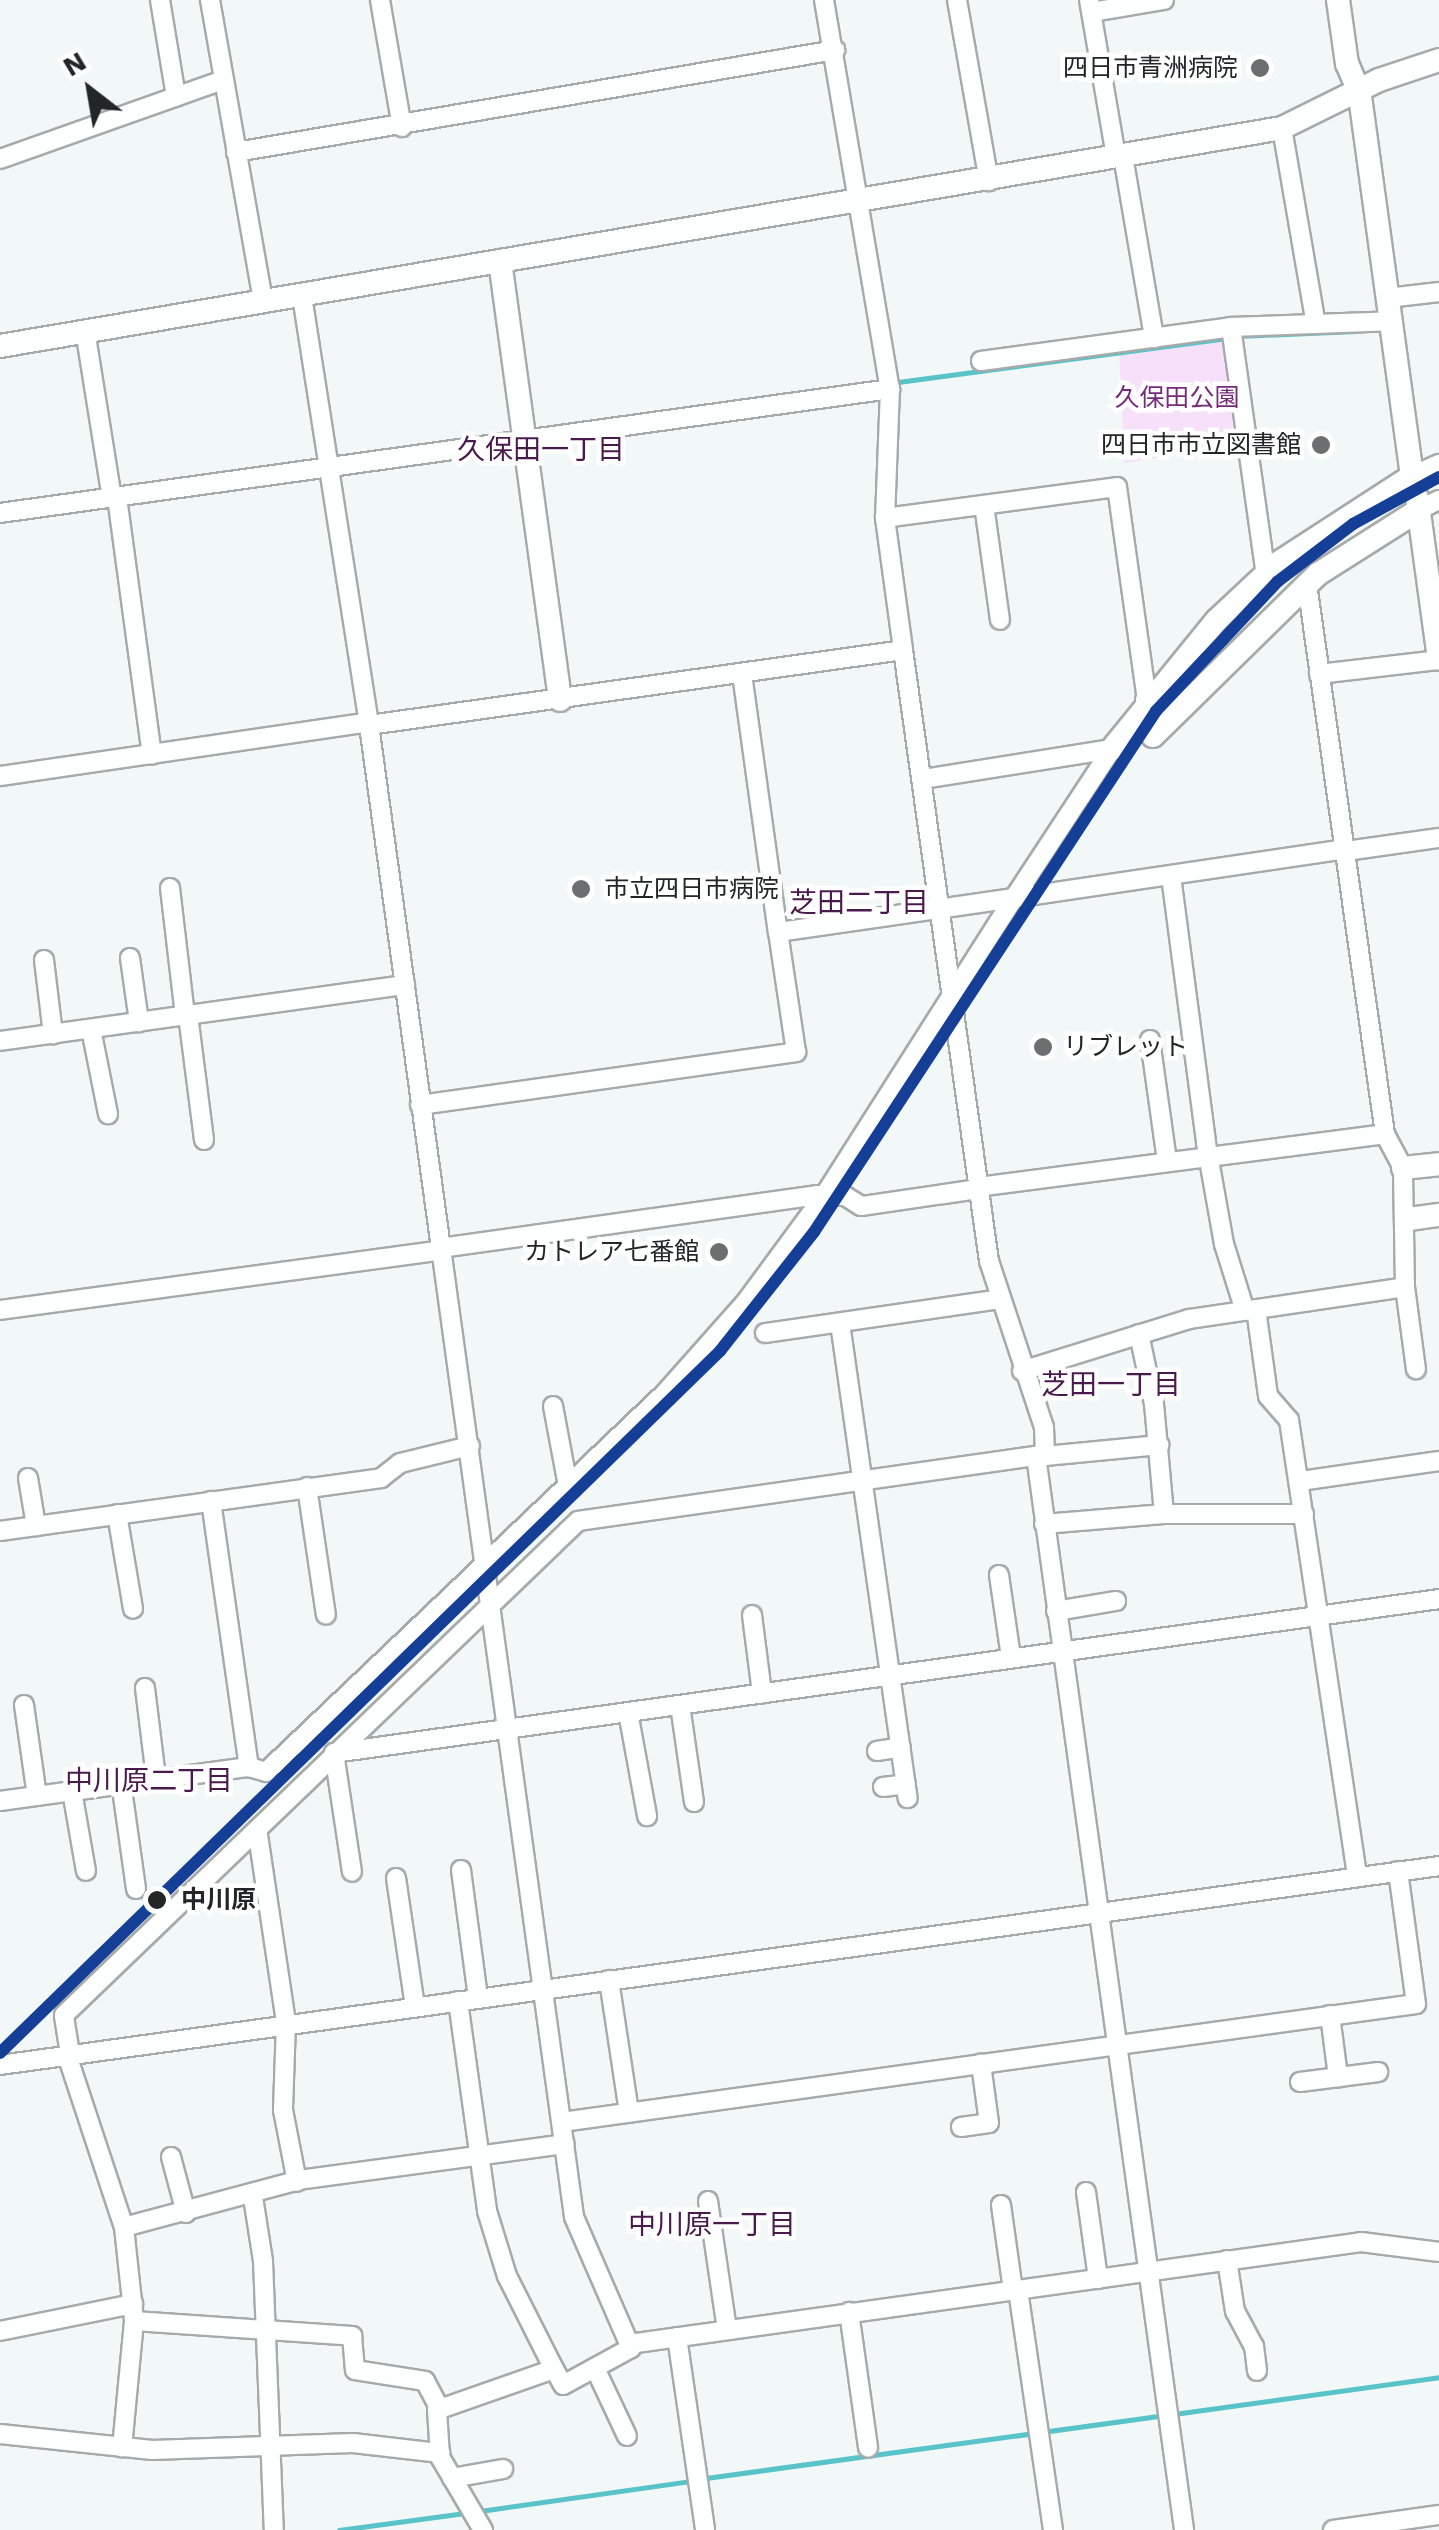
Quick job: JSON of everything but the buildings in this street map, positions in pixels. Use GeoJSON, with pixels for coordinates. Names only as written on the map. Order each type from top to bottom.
{"type":"FeatureCollection","features":[{"type":"Feature","properties":{"kind":"street"},"geometry":{"type":"LineString","coordinates":[[160,0],[176,97]]}},
{"type":"Feature","properties":{"kind":"street"},"geometry":{"type":"LineString","coordinates":[[210,0],[262,302]]}},
{"type":"Feature","properties":{"kind":"street"},"geometry":{"type":"LineString","coordinates":[[380,0],[402,126]]}},
{"type":"Feature","properties":{"kind":"street"},"geometry":{"type":"LineString","coordinates":[[824,0],[890,389],[885,518],[978,1188],[1000,1299],[1044,1426],[1040,1456],[1044,1524],[1184,2530]]}},
{"type":"Feature","properties":{"kind":"street"},"geometry":{"type":"LineString","coordinates":[[958,0],[988,181]]}},
{"type":"Feature","properties":{"kind":"street"},"geometry":{"type":"LineString","coordinates":[[1154,338],[1090,6],[1164,0]]}},
{"type":"Feature","properties":{"kind":"street"},"geometry":{"type":"LineString","coordinates":[[1319,674],[1439,659],[1429,505],[1412,476],[1360,94],[1347,64],[1338,0]]}},
{"type":"Feature","properties":{"kind":"street"},"geometry":{"type":"LineString","coordinates":[[236,152],[835,50]]}},
{"type":"Feature","properties":{"kind":"street"},"geometry":{"type":"LineString","coordinates":[[0,346],[1282,128],[1360,94],[1379,80],[1439,60]]}},
{"type":"Feature","properties":{"kind":"street"},"geometry":{"type":"LineString","coordinates":[[2,152],[222,80]]}},
{"type":"Feature","properties":{"kind":"street"},"geometry":{"type":"LineString","coordinates":[[1282,128],[1316,324]]}},
{"type":"Feature","properties":{"kind":"street"},"geometry":{"type":"LineString","coordinates":[[500,262],[560,700]]}},
{"type":"Feature","properties":{"kind":"street"},"geometry":{"type":"LineString","coordinates":[[980,362],[1154,338],[1316,324],[1390,309],[1439,292]]}},
{"type":"Feature","properties":{"kind":"street"},"geometry":{"type":"LineString","coordinates":[[302,296],[332,467],[369,724],[574,2217],[629,2344]]}},
{"type":"Feature","properties":{"kind":"street"},"geometry":{"type":"LineString","coordinates":[[85,330],[152,754]]}},
{"type":"Feature","properties":{"kind":"street"},"geometry":{"type":"LineString","coordinates":[[1232,334],[1266,576]]}},
{"type":"Feature","properties":{"kind":"street"},"geometry":{"type":"LineString","coordinates":[[0,514],[890,389]]}},
{"type":"Feature","properties":{"kind":"street"},"geometry":{"type":"LineString","coordinates":[[0,1801],[249,1767],[266,1772],[484,1561],[568,1486],[706,1348],[824,1196],[1112,749],[1147,700],[1216,620],[1302,545],[1412,476],[1439,464]]}},
{"type":"Feature","properties":{"kind":"street"},"geometry":{"type":"LineString","coordinates":[[885,518],[1117,487],[1153,736],[1307,584],[1429,505]]}},
{"type":"Feature","properties":{"kind":"street"},"geometry":{"type":"LineString","coordinates":[[984,505],[1000,620]]}},
{"type":"Feature","properties":{"kind":"street"},"geometry":{"type":"LineString","coordinates":[[1307,584],[1385,1134],[1403,1168],[1409,1218],[1401,1249],[1416,1370]]}},
{"type":"Feature","properties":{"kind":"street"},"geometry":{"type":"LineString","coordinates":[[0,776],[903,650]]}},
{"type":"Feature","properties":{"kind":"street"},"geometry":{"type":"LineString","coordinates":[[420,1105],[796,1052],[742,674]]}},
{"type":"Feature","properties":{"kind":"street"},"geometry":{"type":"LineString","coordinates":[[922,779],[1112,749]]}},
{"type":"Feature","properties":{"kind":"street"},"geometry":{"type":"LineString","coordinates":[[778,932],[1439,838]]}},
{"type":"Feature","properties":{"kind":"street"},"geometry":{"type":"LineString","coordinates":[[1170,876],[1224,1244],[1250,1310],[1268,1396],[1290,1420],[1357,1877]]}},
{"type":"Feature","properties":{"kind":"street"},"geometry":{"type":"LineString","coordinates":[[170,888],[204,1140]]}},
{"type":"Feature","properties":{"kind":"street"},"geometry":{"type":"LineString","coordinates":[[130,958],[139,1022]]}},
{"type":"Feature","properties":{"kind":"street"},"geometry":{"type":"LineString","coordinates":[[44,960],[52,1034]]}},
{"type":"Feature","properties":{"kind":"street"},"geometry":{"type":"LineString","coordinates":[[0,1040],[404,985]]}},
{"type":"Feature","properties":{"kind":"street"},"geometry":{"type":"LineString","coordinates":[[90,1029],[108,1114]]}},
{"type":"Feature","properties":{"kind":"street"},"geometry":{"type":"LineString","coordinates":[[1150,1040],[1166,1160]]}},
{"type":"Feature","properties":{"kind":"street"},"geometry":{"type":"LineString","coordinates":[[0,1310],[824,1196],[845,1196],[861,1206],[1209,1154],[1385,1134]]}},
{"type":"Feature","properties":{"kind":"street"},"geometry":{"type":"LineString","coordinates":[[1403,1168],[1439,1164]]}},
{"type":"Feature","properties":{"kind":"street"},"geometry":{"type":"LineString","coordinates":[[1409,1218],[1439,1216]]}},
{"type":"Feature","properties":{"kind":"street"},"geometry":{"type":"LineString","coordinates":[[1022,1371],[1139,1334],[1250,1310],[1406,1287]]}},
{"type":"Feature","properties":{"kind":"street"},"geometry":{"type":"LineString","coordinates":[[766,1333],[1000,1299]]}},
{"type":"Feature","properties":{"kind":"street"},"geometry":{"type":"LineString","coordinates":[[840,1323],[907,1791],[883,1787]]}},
{"type":"Feature","properties":{"kind":"street"},"geometry":{"type":"LineString","coordinates":[[1139,1334],[1159,1445],[1164,1514]]}},
{"type":"Feature","properties":{"kind":"street"},"geometry":{"type":"LineString","coordinates":[[553,1406],[568,1486]]}},
{"type":"Feature","properties":{"kind":"street"},"geometry":{"type":"LineString","coordinates":[[297,2182],[283,2110],[286,2023],[258,1835],[274,1808],[580,1520],[863,1476],[1159,1445]]}},
{"type":"Feature","properties":{"kind":"street"},"geometry":{"type":"LineString","coordinates":[[0,1532],[381,1478],[400,1463],[470,1446]]}},
{"type":"Feature","properties":{"kind":"street"},"geometry":{"type":"LineString","coordinates":[[1300,1480],[1439,1461]]}},
{"type":"Feature","properties":{"kind":"street"},"geometry":{"type":"LineString","coordinates":[[28,1478],[36,1526]]}},
{"type":"Feature","properties":{"kind":"street"},"geometry":{"type":"LineString","coordinates":[[307,1487],[326,1615]]}},
{"type":"Feature","properties":{"kind":"street"},"geometry":{"type":"LineString","coordinates":[[211,1502],[249,1767]]}},
{"type":"Feature","properties":{"kind":"street"},"geometry":{"type":"LineString","coordinates":[[117,1514],[133,1609]]}},
{"type":"Feature","properties":{"kind":"street"},"geometry":{"type":"LineString","coordinates":[[1044,1524],[1164,1514],[1304,1514]]}},
{"type":"Feature","properties":{"kind":"street"},"geometry":{"type":"LineString","coordinates":[[999,1575],[1011,1657]]}},
{"type":"Feature","properties":{"kind":"street"},"geometry":{"type":"LineString","coordinates":[[334,1753],[1439,1599]]}},
{"type":"Feature","properties":{"kind":"street"},"geometry":{"type":"LineString","coordinates":[[1056,1611],[1116,1601]]}},
{"type":"Feature","properties":{"kind":"street"},"geometry":{"type":"LineString","coordinates":[[752,1615],[762,1693]]}},
{"type":"Feature","properties":{"kind":"street"},"geometry":{"type":"LineString","coordinates":[[145,1688],[156,1778]]}},
{"type":"Feature","properties":{"kind":"street"},"geometry":{"type":"LineString","coordinates":[[24,1704],[37,1796]]}},
{"type":"Feature","properties":{"kind":"street"},"geometry":{"type":"LineString","coordinates":[[680,1705],[694,1802]]}},
{"type":"Feature","properties":{"kind":"street"},"geometry":{"type":"LineString","coordinates":[[628,1712],[648,1816]]}},
{"type":"Feature","properties":{"kind":"street"},"geometry":{"type":"LineString","coordinates":[[877,1750],[901,1747]]}},
{"type":"Feature","properties":{"kind":"street"},"geometry":{"type":"LineString","coordinates":[[334,1753],[352,1872]]}},
{"type":"Feature","properties":{"kind":"street"},"geometry":{"type":"LineString","coordinates":[[121,1782],[136,1889]]}},
{"type":"Feature","properties":{"kind":"street"},"geometry":{"type":"LineString","coordinates":[[72,1791],[86,1871]]}},
{"type":"Feature","properties":{"kind":"street"},"geometry":{"type":"LineString","coordinates":[[122,2447],[134,2312],[124,2227],[68,2055],[64,2016],[242,1839],[258,1835]]}},
{"type":"Feature","properties":{"kind":"street"},"geometry":{"type":"LineString","coordinates":[[0,2078],[8,2064],[68,2055],[1439,1866]]}},
{"type":"Feature","properties":{"kind":"street"},"geometry":{"type":"LineString","coordinates":[[462,1870],[478,1998]]}},
{"type":"Feature","properties":{"kind":"street"},"geometry":{"type":"LineString","coordinates":[[562,2122],[1416,2004],[1398,1872]]}},
{"type":"Feature","properties":{"kind":"street"},"geometry":{"type":"LineString","coordinates":[[396,1878],[415,2006]]}},
{"type":"Feature","properties":{"kind":"street"},"geometry":{"type":"LineString","coordinates":[[609,1980],[629,2112]]}},
{"type":"Feature","properties":{"kind":"street"},"geometry":{"type":"LineString","coordinates":[[458,2001],[478,2154],[496,2249],[563,2385],[629,2344],[1362,2242],[1439,2252]]}},
{"type":"Feature","properties":{"kind":"street"},"geometry":{"type":"LineString","coordinates":[[1330,2015],[1338,2077]]}},
{"type":"Feature","properties":{"kind":"street"},"geometry":{"type":"LineString","coordinates":[[961,2126],[989,2123],[981,2064]]}},
{"type":"Feature","properties":{"kind":"street"},"geometry":{"type":"LineString","coordinates":[[1300,2082],[1378,2072]]}},
{"type":"Feature","properties":{"kind":"street"},"geometry":{"type":"LineString","coordinates":[[124,2227],[253,2197],[297,2182],[564,2144]]}},
{"type":"Feature","properties":{"kind":"street"},"geometry":{"type":"LineString","coordinates":[[171,2156],[186,2214]]}},
{"type":"Feature","properties":{"kind":"street"},"geometry":{"type":"LineString","coordinates":[[1086,2192],[1098,2279]]}},
{"type":"Feature","properties":{"kind":"street"},"geometry":{"type":"LineString","coordinates":[[253,2197],[263,2261],[266,2446],[274,2530]]}},
{"type":"Feature","properties":{"kind":"street"},"geometry":{"type":"LineString","coordinates":[[708,2202],[727,2330]]}},
{"type":"Feature","properties":{"kind":"street"},"geometry":{"type":"LineString","coordinates":[[1001,2205],[1053,2530]]}},
{"type":"Feature","properties":{"kind":"street"},"geometry":{"type":"LineString","coordinates":[[1227,2260],[1235,2311],[1254,2346],[1258,2371]]}},
{"type":"Feature","properties":{"kind":"street"},"geometry":{"type":"LineString","coordinates":[[0,2331],[134,2312],[262,2335],[352,2336],[355,2370],[425,2381],[440,2409],[440,2453],[482,2530]]}},
{"type":"Feature","properties":{"kind":"street"},"geometry":{"type":"LineString","coordinates":[[849,2312],[868,2448]]}},
{"type":"Feature","properties":{"kind":"street"},"geometry":{"type":"LineString","coordinates":[[677,2337],[705,2530]]}},
{"type":"Feature","properties":{"kind":"street"},"geometry":{"type":"LineString","coordinates":[[440,2409],[554,2368]]}},
{"type":"Feature","properties":{"kind":"street"},"geometry":{"type":"LineString","coordinates":[[595,2368],[627,2436]]}},
{"type":"Feature","properties":{"kind":"street"},"geometry":{"type":"LineString","coordinates":[[0,2434],[122,2447],[353,2443],[440,2453]]}},
{"type":"Feature","properties":{"kind":"street"},"geometry":{"type":"LineString","coordinates":[[452,2478],[503,2470]]}},
{"type":"Feature","properties":{"kind":"street"},"geometry":{"type":"LineString","coordinates":[[1332,2530],[1439,2516]]}},
{"type":"Feature","properties":{"kind":"green space","name":"久保田公園"},"geometry":{"type":"Polygon","coordinates":[[[1224,334],[1242,445],[1125,463],[1119,349],[1224,334]]]}},
{"type":"Feature","properties":{"kind":"waterway"},"geometry":{"type":"LineString","coordinates":[[1238,336],[1356,331]]}},
{"type":"Feature","properties":{"kind":"waterway"},"geometry":{"type":"LineString","coordinates":[[898,382],[1227,338]]}},
{"type":"Feature","properties":{"kind":"waterway"},"geometry":{"type":"LineString","coordinates":[[1174,2414],[1439,2377]]}},
{"type":"Feature","properties":{"kind":"waterway"},"geometry":{"type":"LineString","coordinates":[[706,2478],[1164,2415]]}},
{"type":"Feature","properties":{"kind":"waterway"},"geometry":{"type":"LineString","coordinates":[[480,2511],[690,2481]]}},
{"type":"Feature","properties":{"kind":"waterway"},"geometry":{"type":"LineString","coordinates":[[339,2530],[465,2513]]}},
{"type":"Feature","properties":{"kind":"transit line"},"geometry":{"type":"LineString","coordinates":[[0,2053],[720,1351],[814,1232],[1156,711],[1277,582],[1353,524],[1439,477]]}},
{"type":"Feature","properties":{"kind":"place","name":"四日市青洲病院"},"geometry":{"type":"Point","coordinates":[1260,68]}},
{"type":"Feature","properties":{"kind":"place","name":"四日市市立図書館"},"geometry":{"type":"Point","coordinates":[1321,445]}},
{"type":"Feature","properties":{"kind":"place","name":"市立四日市病院"},"geometry":{"type":"Point","coordinates":[581,889]}},
{"type":"Feature","properties":{"kind":"place","name":"リブレット"},"geometry":{"type":"Point","coordinates":[1043,1047]}},
{"type":"Feature","properties":{"kind":"place","name":"カトレア七番館"},"geometry":{"type":"Point","coordinates":[719,1252]}},
{"type":"Feature","properties":{"kind":"place","name":"中川原"},"geometry":{"type":"Point","coordinates":[157,1900]}},
{"type":"Feature","properties":{"kind":"district","name":"久保田一丁目"},"geometry":{"type":"Point","coordinates":[541,450]}},
{"type":"Feature","properties":{"kind":"district","name":"芝田二丁目"},"geometry":{"type":"Point","coordinates":[859,903]}},
{"type":"Feature","properties":{"kind":"district","name":"芝田一丁目"},"geometry":{"type":"Point","coordinates":[1111,1385]}},
{"type":"Feature","properties":{"kind":"district","name":"中川原二丁目"},"geometry":{"type":"Point","coordinates":[149,1781]}},
{"type":"Feature","properties":{"kind":"district","name":"中川原一丁目"},"geometry":{"type":"Point","coordinates":[712,2225]}}]}
